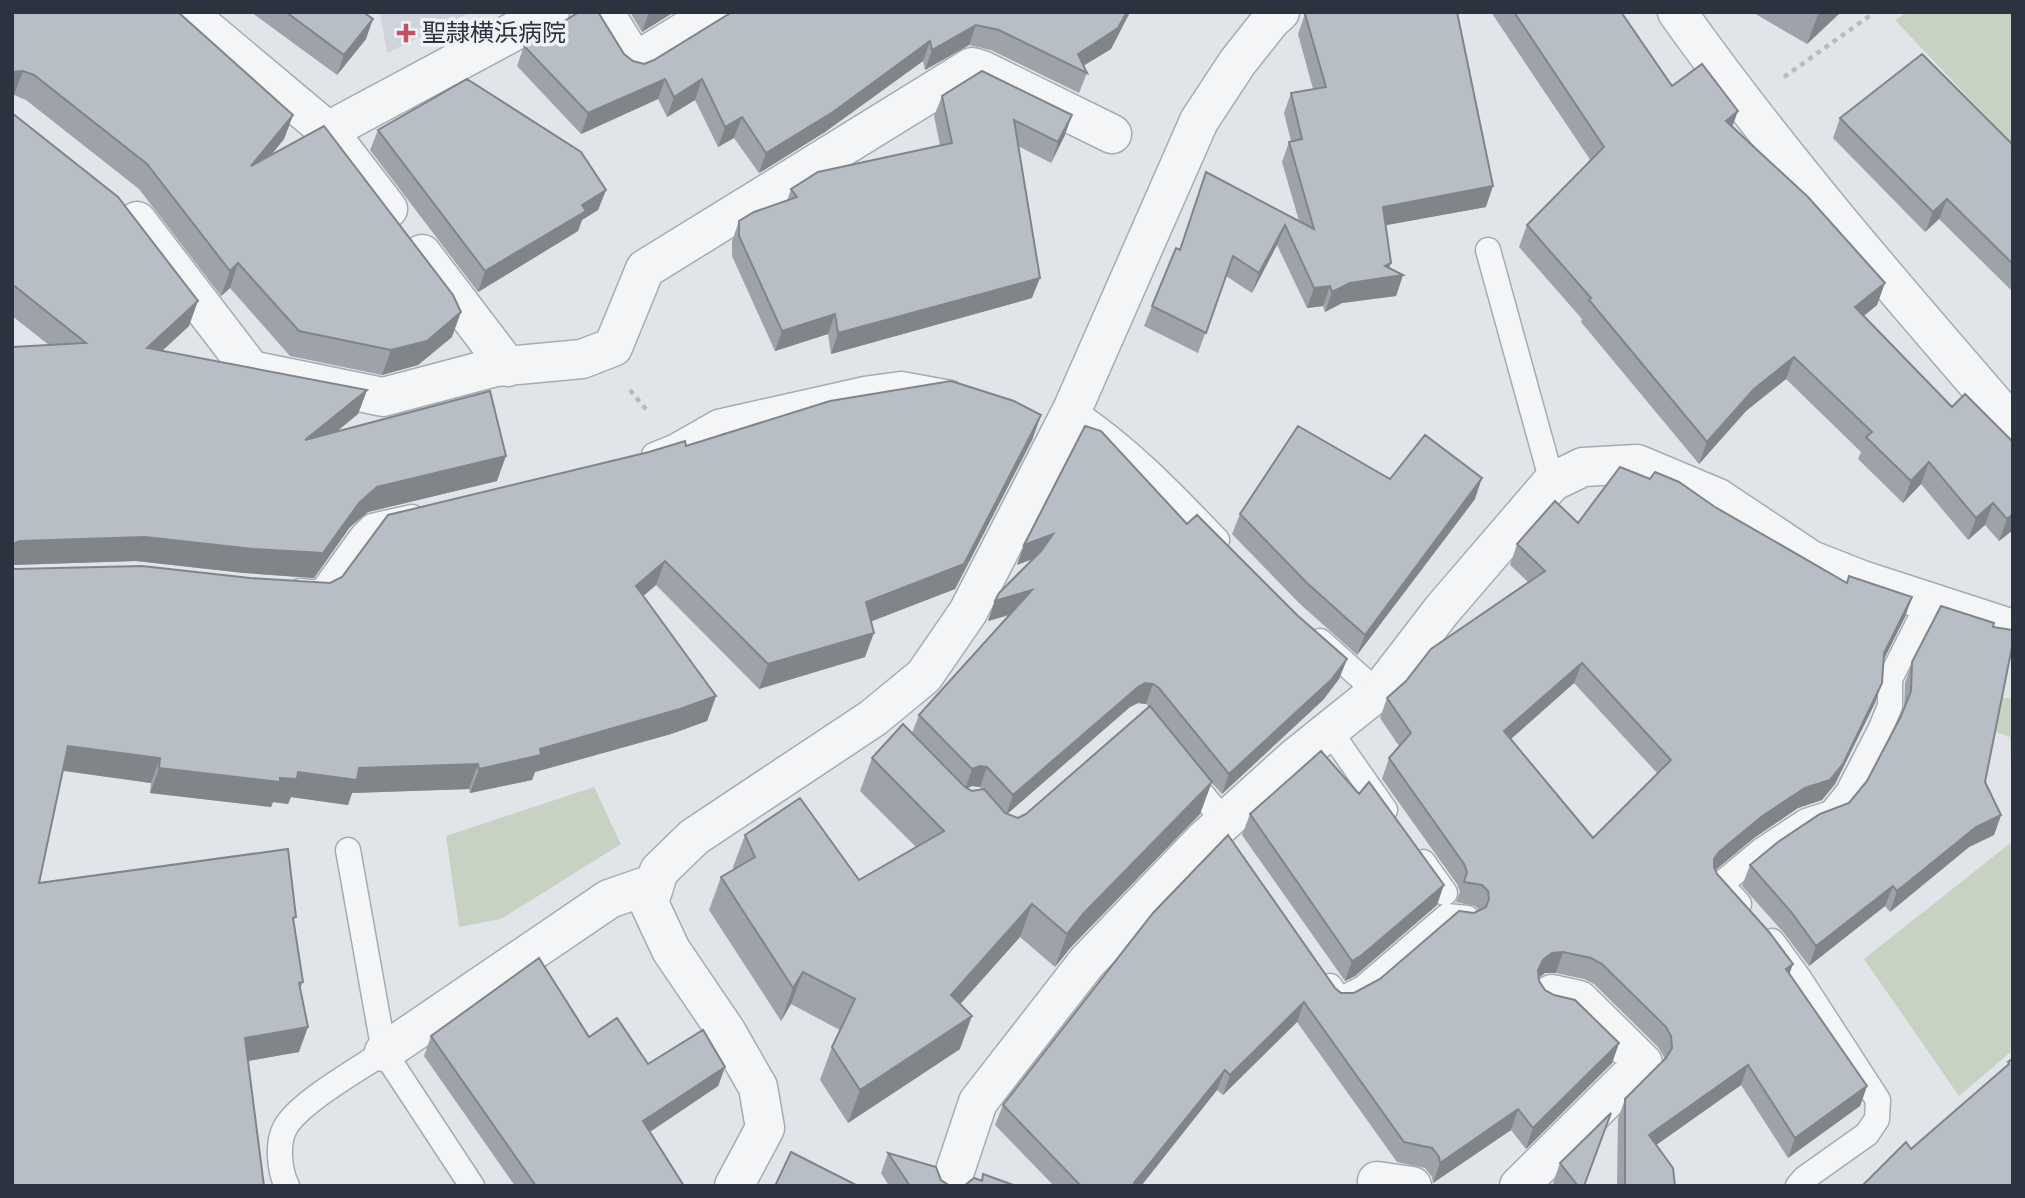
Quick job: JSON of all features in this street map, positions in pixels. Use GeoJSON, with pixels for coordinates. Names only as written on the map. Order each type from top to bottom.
{"type":"FeatureCollection","features":[{"type":"Feature","properties":{"kind":"street"},"geometry":{"type":"LineString","coordinates":[[186,12],[328,131],[508,367]]}},
{"type":"Feature","properties":{"kind":"street"},"geometry":{"type":"LineString","coordinates":[[328,131],[550,12]]}},
{"type":"Feature","properties":{"kind":"street"},"geometry":{"type":"LineString","coordinates":[[604,12],[635,62],[716,12]]}},
{"type":"Feature","properties":{"kind":"street"},"geometry":{"type":"LineString","coordinates":[[734,1186],[765,1128],[758,1087],[726,1031],[671,950],[649,903],[659,870],[694,837],[882,727],[924,676],[968,612],[1199,121],[1237,63],[1280,12]]}},
{"type":"Feature","properties":{"kind":"street"},"geometry":{"type":"LineString","coordinates":[[1677,12],[1745,104],[1901,295],[2013,425]]}},
{"type":"Feature","properties":{"kind":"street"},"geometry":{"type":"LineString","coordinates":[[115,198],[125,206],[251,370],[383,397],[496,367],[583,359],[613,347],[645,269],[972,67],[1112,134]]}},
{"type":"Feature","properties":{"kind":"street"},"geometry":{"type":"LineString","coordinates":[[950,1186],[978,1102],[1087,962],[1227,832],[1296,757],[1377,692],[1552,482],[1583,467],[1637,464],[1718,498],[1811,560],[1862,580],[2013,629]]}},
{"type":"Feature","properties":{"kind":"street"},"geometry":{"type":"LineString","coordinates":[[384,1052],[609,899],[655,883]]}},
{"type":"Feature","properties":{"kind":"street"},"geometry":{"type":"LineString","coordinates":[[1520,1186],[1643,1063],[1578,1000],[1544,994]]}},
{"type":"Feature","properties":{"kind":"lane"},"geometry":{"type":"LineString","coordinates":[[1488,250],[1552,482]]}},
{"type":"Feature","properties":{"kind":"lane"},"geometry":{"type":"LineString","coordinates":[[637,462],[674,447],[718,422],[865,389],[902,384],[971,399]]}},
{"type":"Feature","properties":{"kind":"lane"},"geometry":{"type":"LineString","coordinates":[[1055,423],[1093,423],[1144,467],[1235,558]]}},
{"type":"Feature","properties":{"kind":"lane"},"geometry":{"type":"LineString","coordinates":[[282,590],[321,593],[372,526],[439,511]]}},
{"type":"Feature","properties":{"kind":"lane"},"geometry":{"type":"LineString","coordinates":[[1798,1186],[1805,1178],[1867,1134],[1877,1119],[1878,1100],[1800,978],[1721,884],[1762,850],[1806,821],[1831,813],[1848,792],[1880,730],[1889,706],[1890,679],[1929,602]]}},
{"type":"Feature","properties":{"kind":"lane"},"geometry":{"type":"LineString","coordinates":[[1300,624],[1377,692]]}},
{"type":"Feature","properties":{"kind":"lane"},"geometry":{"type":"LineString","coordinates":[[1329,730],[1445,893]]}},
{"type":"Feature","properties":{"kind":"lane"},"geometry":{"type":"LineString","coordinates":[[1174,760],[1227,832]]}},
{"type":"Feature","properties":{"kind":"lane"},"geometry":{"type":"LineString","coordinates":[[348,850],[384,1052],[472,1186]]}},
{"type":"Feature","properties":{"kind":"lane"},"geometry":{"type":"LineString","coordinates":[[1318,968],[1340,1000],[1363,988],[1447,916],[1467,918]]}},
{"type":"Feature","properties":{"kind":"lane"},"geometry":{"type":"LineString","coordinates":[[287,1186],[280,1155],[284,1129],[296,1112],[384,1052]]}},
{"type":"Feature","properties":{"kind":"path"},"geometry":{"type":"LineString","coordinates":[[1745,104],[1875,12]]}},
{"type":"Feature","properties":{"kind":"shaded area","name":"聖隷横浜病院"},"geometry":{"type":"Polygon","coordinates":[[[380,12],[471,12],[387,53],[380,12]]]}},
{"type":"Feature","properties":{"kind":"green space"},"geometry":{"type":"Polygon","coordinates":[[[1908,12],[2013,12],[2013,145],[1895,20],[1908,12]]]}},
{"type":"Feature","properties":{"kind":"green space"},"geometry":{"type":"Polygon","coordinates":[[[1925,686],[2013,699],[2013,839],[2010,737],[1922,706],[1925,686]]]}},
{"type":"Feature","properties":{"kind":"green space"},"geometry":{"type":"Polygon","coordinates":[[[594,787],[621,844],[501,919],[459,927],[446,836],[594,787]]]}},
{"type":"Feature","properties":{"kind":"green space"},"geometry":{"type":"Polygon","coordinates":[[[2013,841],[2013,1050],[1959,1096],[1864,959],[2013,841]]]}},
{"type":"Feature","properties":{"kind":"building"},"geometry":{"type":"Polygon","coordinates":[[[12,12],[178,12],[293,115],[251,166],[324,126],[453,295],[461,312],[427,341],[391,350],[299,331],[238,263],[230,271],[147,164],[34,75],[23,71],[12,72],[12,12]]]}},
{"type":"Feature","properties":{"kind":"building"},"geometry":{"type":"Polygon","coordinates":[[[286,12],[363,12],[373,19],[344,55],[286,12]]]}},
{"type":"Feature","properties":{"kind":"building"},"geometry":{"type":"Polygon","coordinates":[[[579,12],[598,12],[624,54],[633,61],[644,64],[732,12],[1127,12],[1118,28],[1078,54],[1087,73],[999,30],[976,25],[932,50],[930,41],[833,112],[766,153],[742,117],[725,127],[702,79],[674,97],[665,79],[588,113],[524,46],[579,12]]]}},
{"type":"Feature","properties":{"kind":"building"},"geometry":{"type":"Polygon","coordinates":[[[1457,12],[1493,186],[1383,207],[1391,263],[1385,266],[1403,275],[1350,283],[1332,292],[1330,286],[1314,288],[1285,225],[1259,273],[1233,256],[1206,333],[1152,306],[1176,248],[1180,250],[1206,172],[1314,229],[1289,142],[1302,139],[1291,93],[1326,87],[1305,14],[1457,12]]]}},
{"type":"Feature","properties":{"kind":"building"},"geometry":{"type":"Polygon","coordinates":[[[1514,12],[1621,12],[1672,86],[1702,64],[1738,111],[1726,121],[1808,197],[1885,283],[1855,307],[1952,407],[1965,394],[2013,442],[2013,514],[2007,519],[1993,503],[1976,518],[1929,462],[1911,481],[1866,437],[1872,432],[1794,357],[1754,389],[1707,442],[1589,300],[1591,298],[1527,225],[1604,147],[1514,12]]]}},
{"type":"Feature","properties":{"kind":"building"},"geometry":{"type":"Polygon","coordinates":[[[1922,54],[2013,145],[2013,264],[1947,199],[1933,212],[1840,118],[1922,54]]]}},
{"type":"Feature","properties":{"kind":"building"},"geometry":{"type":"Polygon","coordinates":[[[982,71],[1072,115],[1058,142],[1014,120],[1040,278],[838,333],[835,314],[782,331],[739,236],[739,221],[754,212],[797,197],[791,189],[818,172],[952,143],[942,96],[982,71]]]}},
{"type":"Feature","properties":{"kind":"building"},"geometry":{"type":"Polygon","coordinates":[[[467,79],[581,152],[606,190],[582,205],[586,211],[485,271],[378,130],[467,79]]]}},
{"type":"Feature","properties":{"kind":"building"},"geometry":{"type":"Polygon","coordinates":[[[12,113],[118,197],[198,301],[147,348],[367,390],[305,440],[490,391],[506,456],[377,487],[359,503],[323,553],[253,549],[145,537],[20,541],[12,544],[12,347],[86,343],[12,284],[12,113]]]}},
{"type":"Feature","properties":{"kind":"building"},"geometry":{"type":"Polygon","coordinates":[[[951,381],[1014,401],[1041,415],[964,564],[866,602],[874,633],[768,664],[665,561],[636,586],[716,696],[540,749],[541,755],[479,769],[478,764],[359,768],[357,780],[298,772],[297,779],[280,778],[280,782],[159,768],[160,758],[68,746],[39,883],[288,849],[296,917],[293,918],[303,982],[299,983],[308,1027],[245,1038],[264,1186],[12,1186],[12,567],[142,566],[250,578],[330,583],[342,577],[388,515],[685,441],[686,446],[830,401],[951,381]]]}},
{"type":"Feature","properties":{"kind":"building"},"geometry":{"type":"Polygon","coordinates":[[[1085,426],[1101,431],[1187,524],[1197,515],[1297,615],[1347,659],[1331,680],[1229,774],[1153,684],[1145,683],[1138,687],[1013,795],[987,767],[972,769],[919,715],[1032,590],[995,601],[999,593],[1041,551],[1053,534],[1024,545],[1085,426]]]}},
{"type":"Feature","properties":{"kind":"building"},"geometry":{"type":"Polygon","coordinates":[[[1298,426],[1390,479],[1425,435],[1482,478],[1365,635],[1307,583],[1240,514],[1298,426]]]}},
{"type":"Feature","properties":{"kind":"building"},"geometry":{"type":"Polygon","coordinates":[[[1620,467],[1650,479],[1655,472],[1679,482],[1715,507],[1847,583],[1849,576],[1912,597],[1884,653],[1882,683],[1843,764],[1830,780],[1805,788],[1761,817],[1714,859],[1717,874],[1769,932],[1793,964],[1786,969],[1867,1086],[1795,1138],[1748,1065],[1649,1135],[1673,1168],[1675,1186],[1625,1186],[1625,1099],[1666,1058],[1672,1048],[1671,1036],[1666,1027],[1602,964],[1591,958],[1563,952],[1552,953],[1543,960],[1538,970],[1539,981],[1545,990],[1575,1000],[1619,1043],[1533,1128],[1518,1109],[1440,1163],[1432,1148],[1404,1142],[1304,1002],[1230,1075],[1225,1070],[1134,1183],[1137,1186],[1081,1186],[1003,1105],[1153,913],[1228,835],[1341,993],[1354,993],[1380,979],[1459,911],[1474,913],[1486,907],[1488,891],[1482,885],[1464,882],[1467,872],[1464,864],[1389,758],[1411,733],[1387,698],[1406,681],[1431,649],[1545,571],[1517,544],[1555,501],[1578,523],[1620,467]],[[1582,663],[1504,731],[1593,838],[1671,760],[1582,663]]]}},
{"type":"Feature","properties":{"kind":"building"},"geometry":{"type":"Polygon","coordinates":[[[1941,606],[1994,623],[1993,627],[2013,630],[2013,642],[1985,782],[2001,815],[1976,827],[1897,891],[1893,886],[1816,946],[1792,913],[1750,865],[1778,842],[1820,814],[1849,803],[1867,781],[1901,716],[1911,691],[1912,662],[1941,606]]]}},
{"type":"Feature","properties":{"kind":"building"},"geometry":{"type":"Polygon","coordinates":[[[1150,706],[1212,782],[1083,914],[1067,934],[1032,904],[951,995],[972,1016],[860,1090],[832,1047],[855,999],[803,972],[793,988],[721,877],[755,857],[745,835],[800,798],[859,880],[944,831],[872,758],[903,724],[965,787],[972,791],[984,789],[1005,813],[1018,818],[1026,814],[1150,706]]]}},
{"type":"Feature","properties":{"kind":"building"},"geometry":{"type":"Polygon","coordinates":[[[1321,751],[1359,794],[1369,782],[1444,885],[1352,961],[1250,814],[1321,751]]]}},
{"type":"Feature","properties":{"kind":"building"},"geometry":{"type":"Polygon","coordinates":[[[539,958],[589,1037],[617,1018],[648,1064],[703,1030],[725,1067],[643,1121],[684,1186],[536,1186],[431,1036],[539,958]]]}},
{"type":"Feature","properties":{"kind":"building"},"geometry":{"type":"Polygon","coordinates":[[[2013,1058],[2013,1186],[1862,1186],[1906,1142],[1911,1149],[2013,1058]]]}},
{"type":"Feature","properties":{"kind":"building"},"geometry":{"type":"Polygon","coordinates":[[[1611,1113],[1584,1186],[1578,1186],[1560,1163],[1611,1113]]]}},
{"type":"Feature","properties":{"kind":"building"},"geometry":{"type":"Polygon","coordinates":[[[791,1152],[858,1186],[775,1186],[791,1152]]]}},
{"type":"Feature","properties":{"kind":"building"},"geometry":{"type":"Polygon","coordinates":[[[888,1153],[936,1167],[941,1180],[950,1186],[910,1186],[888,1153]]]}},
{"type":"Feature","properties":{"kind":"building"},"geometry":{"type":"Polygon","coordinates":[[[983,1174],[1016,1186],[964,1186],[974,1178],[982,1181],[983,1174]]]}},
{"type":"Feature","properties":{"kind":"place","name":"聖隷横浜病院"},"geometry":{"type":"Point","coordinates":[406,33]}}]}
